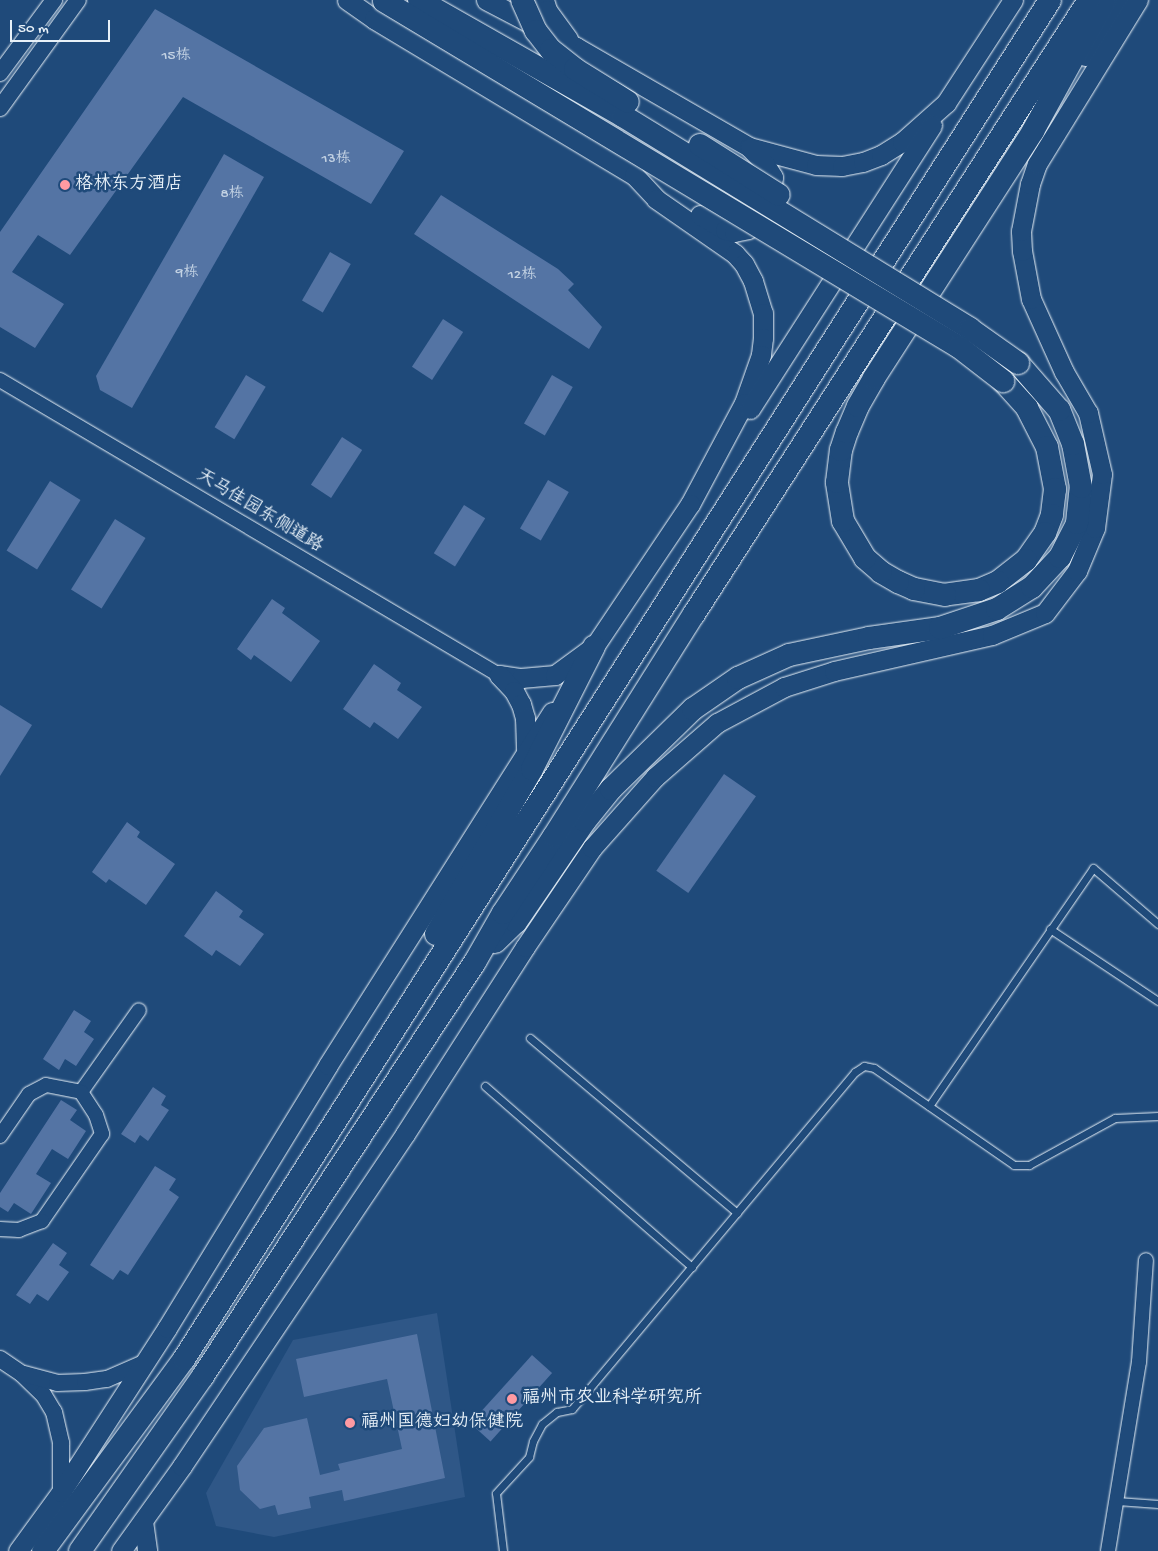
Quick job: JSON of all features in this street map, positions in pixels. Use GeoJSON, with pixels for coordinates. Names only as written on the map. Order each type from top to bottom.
{"type":"FeatureCollection","features":[{"type":"Feature","properties":{"kind":"highway"},"geometry":{"type":"LineString","coordinates":[[419,0],[623,116],[970,329]]}},
{"type":"Feature","properties":{"kind":"highway"},"geometry":{"type":"LineString","coordinates":[[80,1551],[203,1376],[475,962],[611,789],[693,709],[738,678],[789,655],[869,638],[940,628],[997,609],[1032,587],[1060,556],[1077,523],[1081,487],[1073,444],[1059,410],[1018,363],[751,175],[574,69],[551,50],[536,31],[522,0]]}},
{"type":"Feature","properties":{"kind":"highway"},"geometry":{"type":"LineString","coordinates":[[43,1551],[184,1359],[1050,0]]}},
{"type":"Feature","properties":{"kind":"highway"},"geometry":{"type":"LineString","coordinates":[[509,917],[554,836],[694,614],[1088,0]]}},
{"type":"Feature","properties":{"kind":"highway"},"geometry":{"type":"LineString","coordinates":[[383,1],[959,347],[1003,380],[1027,408],[1047,447],[1055,489],[1052,514],[1045,533],[1034,550],[1020,565],[998,582],[979,590],[945,595],[914,589],[898,582],[881,572],[865,558],[843,521],[837,482],[841,450],[858,406],[874,378],[1034,132],[1105,0]]}},
{"type":"Feature","properties":{"kind":"highway"},"geometry":{"type":"LineString","coordinates":[[247,1259],[594,647]]}},
{"type":"Feature","properties":{"kind":"main road"},"geometry":{"type":"LineString","coordinates":[[347,0],[374,19],[725,230],[734,232],[748,229],[761,217],[773,188],[773,177],[765,164],[749,147]]}},
{"type":"Feature","properties":{"kind":"main road"},"geometry":{"type":"LineString","coordinates":[[486,0],[576,47],[749,147],[816,165],[842,166],[863,162],[881,155],[902,142],[946,103]]}},
{"type":"Feature","properties":{"kind":"main road"},"geometry":{"type":"LineString","coordinates":[[544,0],[547,10],[560,30],[576,47]]}},
{"type":"Feature","properties":{"kind":"main road"},"geometry":{"type":"LineString","coordinates":[[499,675],[521,678],[556,675],[594,647],[690,504],[946,103],[1014,0]]}},
{"type":"Feature","properties":{"kind":"main road"},"geometry":{"type":"LineString","coordinates":[[1034,132],[1123,0]]}},
{"type":"Feature","properties":{"kind":"main road"},"geometry":{"type":"LineString","coordinates":[[121,1551],[405,1134],[592,848],[654,777],[717,723],[784,687],[834,671],[992,635],[1045,614],[1077,571],[1095,528],[1102,474],[1088,413],[1064,372],[1031,300],[1022,251],[1021,231],[1028,193],[1037,164],[1138,0]]}},
{"type":"Feature","properties":{"kind":"main road"},"geometry":{"type":"LineString","coordinates":[[634,176],[656,199],[735,254],[744,264],[753,281],[763,313],[761,356],[754,378],[744,403],[690,504]]}},
{"type":"Feature","properties":{"kind":"main road"},"geometry":{"type":"LineString","coordinates":[[18,1551],[61,1492],[144,1363],[446,878],[529,761],[525,718],[521,704],[514,691],[499,675]]}},
{"type":"Feature","properties":{"kind":"main road"},"geometry":{"type":"LineString","coordinates":[[576,873],[616,800],[648,753]]}},
{"type":"Feature","properties":{"kind":"main road"},"geometry":{"type":"LineString","coordinates":[[143,1520],[147,1551]]}},
{"type":"Feature","properties":{"kind":"street"},"geometry":{"type":"LineString","coordinates":[[0,73],[54,0]]}},
{"type":"Feature","properties":{"kind":"street"},"geometry":{"type":"LineString","coordinates":[[0,108],[78,0]]}},
{"type":"Feature","properties":{"kind":"street","name":"天马佳园东侧道路"},"geometry":{"type":"LineString","coordinates":[[0,380],[499,675]]}},
{"type":"Feature","properties":{"kind":"street"},"geometry":{"type":"LineString","coordinates":[[81,1092],[139,1010]]}},
{"type":"Feature","properties":{"kind":"street"},"geometry":{"type":"LineString","coordinates":[[0,1136],[28,1094],[46,1085],[81,1092],[96,1115],[102,1134],[42,1221],[19,1230],[0,1230]]}},
{"type":"Feature","properties":{"kind":"street"},"geometry":{"type":"LineString","coordinates":[[1108,1551],[1139,1362],[1146,1260]]}},
{"type":"Feature","properties":{"kind":"street"},"geometry":{"type":"LineString","coordinates":[[0,1359],[22,1374],[43,1394],[54,1412],[61,1443],[61,1492]]}},
{"type":"Feature","properties":{"kind":"street"},"geometry":{"type":"LineString","coordinates":[[22,1374],[57,1383],[86,1382],[107,1379],[144,1363]]}},
{"type":"Feature","properties":{"kind":"lane"},"geometry":{"type":"LineString","coordinates":[[929,1106],[1092,868],[1158,924]]}},
{"type":"Feature","properties":{"kind":"lane"},"geometry":{"type":"LineString","coordinates":[[1050,930],[1158,1001]]}},
{"type":"Feature","properties":{"kind":"lane"},"geometry":{"type":"LineString","coordinates":[[530,1038],[737,1213]]}},
{"type":"Feature","properties":{"kind":"lane"},"geometry":{"type":"LineString","coordinates":[[502,1551],[496,1493],[530,1457],[533,1441],[542,1424],[557,1412],[572,1409],[855,1072],[864,1066],[874,1068],[1014,1165],[1029,1165],[1115,1118],[1158,1116]]}},
{"type":"Feature","properties":{"kind":"lane"},"geometry":{"type":"LineString","coordinates":[[485,1086],[692,1267]]}},
{"type":"Feature","properties":{"kind":"lane"},"geometry":{"type":"LineString","coordinates":[[1117,1501],[1158,1504]]}},
{"type":"Feature","properties":{"kind":"shaded area","name":"福州国德妇幼保健院"},"geometry":{"type":"Polygon","coordinates":[[[437,1313],[465,1497],[274,1537],[216,1526],[206,1493],[293,1340],[437,1313]]]}},
{"type":"Feature","properties":{"kind":"building"},"geometry":{"type":"Polygon","coordinates":[[[155,9],[404,151],[371,204],[183,97],[70,255],[38,235],[12,272],[64,304],[35,348],[0,327],[0,232],[155,9]]]}},
{"type":"Feature","properties":{"kind":"building"},"geometry":{"type":"Polygon","coordinates":[[[224,154],[264,177],[132,408],[100,390],[96,376],[224,154]]]}},
{"type":"Feature","properties":{"kind":"building"},"geometry":{"type":"Polygon","coordinates":[[[441,195],[558,269],[574,284],[568,290],[602,327],[589,349],[414,234],[441,195]]]}},
{"type":"Feature","properties":{"kind":"building"},"geometry":{"type":"Polygon","coordinates":[[[330,252],[351,264],[323,312],[302,300],[330,252]]]}},
{"type":"Feature","properties":{"kind":"building"},"geometry":{"type":"Polygon","coordinates":[[[443,319],[463,332],[432,380],[412,367],[443,319]]]}},
{"type":"Feature","properties":{"kind":"building"},"geometry":{"type":"Polygon","coordinates":[[[246,375],[266,387],[234,439],[215,427],[246,375]]]}},
{"type":"Feature","properties":{"kind":"building"},"geometry":{"type":"Polygon","coordinates":[[[552,375],[573,387],[545,435],[524,423],[552,375]]]}},
{"type":"Feature","properties":{"kind":"building"},"geometry":{"type":"Polygon","coordinates":[[[342,437],[362,450],[331,498],[311,485],[342,437]]]}},
{"type":"Feature","properties":{"kind":"building"},"geometry":{"type":"Polygon","coordinates":[[[548,480],[569,492],[541,540],[520,528],[548,480]]]}},
{"type":"Feature","properties":{"kind":"building"},"geometry":{"type":"Polygon","coordinates":[[[50,481],[81,500],[37,570],[7,551],[50,481]]]}},
{"type":"Feature","properties":{"kind":"building"},"geometry":{"type":"Polygon","coordinates":[[[464,505],[485,518],[455,567],[434,553],[464,505]]]}},
{"type":"Feature","properties":{"kind":"building"},"geometry":{"type":"Polygon","coordinates":[[[115,519],[146,538],[102,608],[71,589],[115,519]]]}},
{"type":"Feature","properties":{"kind":"building"},"geometry":{"type":"Polygon","coordinates":[[[272,599],[285,608],[282,613],[320,641],[291,682],[254,655],[251,660],[237,649],[272,599]]]}},
{"type":"Feature","properties":{"kind":"building"},"geometry":{"type":"Polygon","coordinates":[[[374,664],[401,683],[397,690],[422,707],[398,739],[374,722],[370,728],[343,709],[374,664]]]}},
{"type":"Feature","properties":{"kind":"building"},"geometry":{"type":"Polygon","coordinates":[[[0,705],[32,725],[0,776],[0,705]]]}},
{"type":"Feature","properties":{"kind":"building"},"geometry":{"type":"Polygon","coordinates":[[[724,774],[756,796],[688,893],[656,871],[724,774]]]}},
{"type":"Feature","properties":{"kind":"building"},"geometry":{"type":"Polygon","coordinates":[[[127,822],[140,832],[137,837],[175,864],[146,905],[109,879],[106,883],[92,872],[127,822]]]}},
{"type":"Feature","properties":{"kind":"building"},"geometry":{"type":"Polygon","coordinates":[[[216,891],[243,911],[239,917],[264,934],[240,966],[216,950],[212,956],[184,936],[216,891]]]}},
{"type":"Feature","properties":{"kind":"building"},"geometry":{"type":"Polygon","coordinates":[[[74,1010],[91,1021],[84,1032],[94,1039],[76,1066],[65,1059],[59,1070],[43,1059],[74,1010]]]}},
{"type":"Feature","properties":{"kind":"building"},"geometry":{"type":"Polygon","coordinates":[[[153,1087],[166,1096],[161,1105],[169,1110],[148,1141],[140,1135],[135,1143],[121,1134],[153,1087]]]}},
{"type":"Feature","properties":{"kind":"building"},"geometry":{"type":"Polygon","coordinates":[[[61,1100],[77,1110],[70,1120],[86,1131],[68,1159],[52,1149],[36,1174],[51,1183],[31,1214],[14,1203],[8,1212],[0,1207],[0,1193],[61,1100]]]}},
{"type":"Feature","properties":{"kind":"building"},"geometry":{"type":"Polygon","coordinates":[[[155,1166],[176,1179],[169,1190],[179,1197],[128,1275],[120,1270],[113,1280],[90,1265],[155,1166]]]}},
{"type":"Feature","properties":{"kind":"building"},"geometry":{"type":"Polygon","coordinates":[[[53,1243],[67,1253],[59,1265],[69,1272],[48,1301],[37,1294],[30,1304],[16,1295],[53,1243]]]}},
{"type":"Feature","properties":{"kind":"building"},"geometry":{"type":"Polygon","coordinates":[[[417,1334],[445,1478],[344,1501],[342,1490],[309,1497],[311,1508],[278,1515],[275,1505],[260,1509],[240,1490],[237,1466],[264,1428],[307,1418],[320,1475],[340,1470],[338,1464],[402,1449],[387,1379],[304,1397],[296,1359],[417,1334]]]}},
{"type":"Feature","properties":{"kind":"building","name":"福州市农业科学研究所"},"geometry":{"type":"Polygon","coordinates":[[[532,1355],[552,1373],[491,1441],[470,1423],[532,1355]]]}},
{"type":"Feature","properties":{"kind":"place","name":"格林东方酒店"},"geometry":{"type":"Point","coordinates":[65,185]}},
{"type":"Feature","properties":{"kind":"place","name":"福州市农业科学研究所"},"geometry":{"type":"Point","coordinates":[512,1399]}},
{"type":"Feature","properties":{"kind":"place","name":"福州国德妇幼保健院"},"geometry":{"type":"Point","coordinates":[350,1423]}}]}
